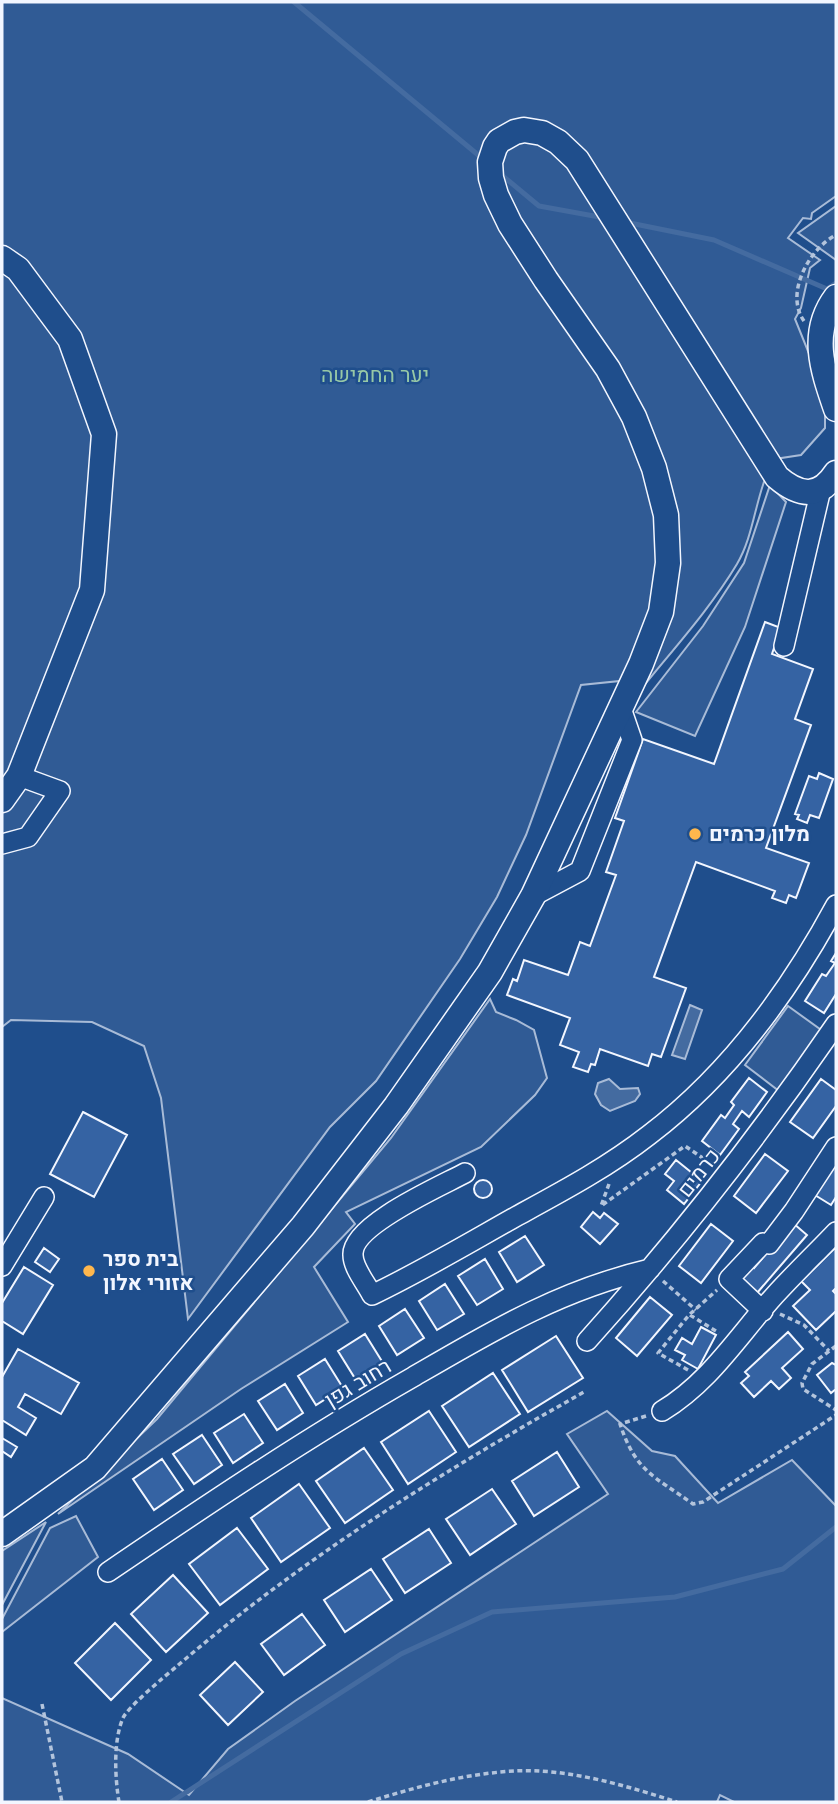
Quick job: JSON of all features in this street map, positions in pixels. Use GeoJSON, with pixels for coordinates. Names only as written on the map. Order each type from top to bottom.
{"type":"FeatureCollection","features":[{"type":"Feature","properties":{"kind":"main road"},"geometry":{"type":"LineString","coordinates":[[2,1534],[95,1468],[303,1226],[396,1107],[490,972],[533,896],[642,664],[661,612],[668,563],[666,514],[654,468],[634,417],[608,369],[531,258],[496,195],[490,162],[491,154],[499,141],[515,132],[533,131],[551,137],[572,154],[777,477],[788,487],[811,492],[829,481]]}},
{"type":"Feature","properties":{"kind":"main road"},"geometry":{"type":"LineString","coordinates":[[2,258],[18,270],[70,339],[104,434],[92,590],[19,776],[2,800]]}},
{"type":"Feature","properties":{"kind":"main road"},"geometry":{"type":"LineString","coordinates":[[836,297],[827,312],[820,343],[821,361],[836,409]]}},
{"type":"Feature","properties":{"kind":"street"},"geometry":{"type":"LineString","coordinates":[[784,646],[829,481]]}},
{"type":"Feature","properties":{"kind":"street"},"geometry":{"type":"LineString","coordinates":[[2,844],[28,837],[60,791],[19,776]]}},
{"type":"Feature","properties":{"kind":"street"},"geometry":{"type":"LineString","coordinates":[[465,1173],[380,1220],[357,1240],[353,1259],[372,1295],[444,1258],[604,1167],[668,1120],[721,1069],[766,1016],[791,981],[836,905]]}},
{"type":"Feature","properties":{"kind":"street","name":"כרמים"},"geometry":{"type":"LineString","coordinates":[[587,1341],[727,1175],[836,1024]]}},
{"type":"Feature","properties":{"kind":"street"},"geometry":{"type":"LineString","coordinates":[[765,1308],[729,1279],[763,1242],[769,1244],[836,1147]]}},
{"type":"Feature","properties":{"kind":"street"},"geometry":{"type":"LineString","coordinates":[[2,1266],[44,1197]]}},
{"type":"Feature","properties":{"kind":"street"},"geometry":{"type":"LineString","coordinates":[[662,1411],[704,1379],[836,1232]]}},
{"type":"Feature","properties":{"kind":"street","name":"רחוב גפן"},"geometry":{"type":"LineString","coordinates":[[108,1572],[265,1466],[486,1334],[541,1305],[575,1291],[650,1269]]}},
{"type":"Feature","properties":{"kind":"path"},"geometry":{"type":"LineString","coordinates":[[820,343],[798,313],[797,289],[808,262],[823,241],[836,235]]}},
{"type":"Feature","properties":{"kind":"path"},"geometry":{"type":"LineString","coordinates":[[604,1167],[610,1177],[610,1183],[601,1206],[685,1146],[727,1175]]}},
{"type":"Feature","properties":{"kind":"path"},"geometry":{"type":"LineString","coordinates":[[650,1269],[696,1310]]}},
{"type":"Feature","properties":{"kind":"path"},"geometry":{"type":"LineString","coordinates":[[704,1379],[658,1353],[689,1315],[729,1279]]}},
{"type":"Feature","properties":{"kind":"path"},"geometry":{"type":"LineString","coordinates":[[765,1308],[804,1325],[829,1351]]}},
{"type":"Feature","properties":{"kind":"path"},"geometry":{"type":"LineString","coordinates":[[689,1315],[736,1343]]}},
{"type":"Feature","properties":{"kind":"path"},"geometry":{"type":"LineString","coordinates":[[662,1411],[620,1424],[627,1445],[641,1467],[693,1504],[703,1502],[836,1413],[803,1389],[802,1383],[812,1364],[836,1346]]}},
{"type":"Feature","properties":{"kind":"path"},"geometry":{"type":"LineString","coordinates":[[119,1802],[116,1752],[123,1717],[165,1676],[253,1603],[345,1537],[439,1476],[584,1392]]}},
{"type":"Feature","properties":{"kind":"path"},"geometry":{"type":"LineString","coordinates":[[42,1704],[62,1802]]}},
{"type":"Feature","properties":{"kind":"path"},"geometry":{"type":"LineString","coordinates":[[368,1802],[449,1779],[517,1771],[586,1778],[677,1802]]}},
{"type":"Feature","properties":{"kind":"green space","name":"יער החמישה"},"geometry":{"type":"Polygon","coordinates":[[[2,2],[836,2],[836,196],[812,213],[811,219],[803,218],[788,238],[820,260],[810,268],[801,308],[795,319],[825,393],[825,428],[801,455],[775,459],[763,484],[748,538],[737,564],[695,623],[620,716],[630,680],[581,685],[526,835],[497,897],[460,959],[376,1081],[330,1127],[188,1319],[161,1098],[144,1046],[92,1022],[11,1020],[2,1027],[2,2]]]}},
{"type":"Feature","properties":{"kind":"green space"},"geometry":{"type":"Polygon","coordinates":[[[836,206],[836,260],[798,233],[836,206]]]}},
{"type":"Feature","properties":{"kind":"green space"},"geometry":{"type":"Polygon","coordinates":[[[770,485],[786,502],[745,627],[695,736],[636,712],[703,626],[744,563],[770,485]]]}},
{"type":"Feature","properties":{"kind":"green space"},"geometry":{"type":"Polygon","coordinates":[[[490,999],[496,1012],[534,1030],[547,1078],[535,1095],[481,1147],[346,1212],[355,1224],[314,1267],[348,1322],[241,1389],[58,1514],[157,1419],[391,1138],[490,999]]]}},
{"type":"Feature","properties":{"kind":"green space"},"geometry":{"type":"Polygon","coordinates":[[[788,1006],[824,1032],[779,1091],[745,1065],[788,1006]]]}},
{"type":"Feature","properties":{"kind":"green space"},"geometry":{"type":"Polygon","coordinates":[[[607,1411],[652,1451],[675,1456],[718,1503],[792,1460],[836,1506],[836,1802],[734,1802],[720,1795],[717,1802],[2,1802],[2,1698],[128,1754],[189,1795],[228,1749],[295,1701],[608,1494],[567,1434],[607,1411]]]}},
{"type":"Feature","properties":{"kind":"green space"},"geometry":{"type":"Polygon","coordinates":[[[76,1516],[98,1557],[2,1632],[2,1619],[50,1528],[76,1516]]]}},
{"type":"Feature","properties":{"kind":"green space"},"geometry":{"type":"Polygon","coordinates":[[[46,1522],[2,1605],[2,1551],[46,1522]]]}},
{"type":"Feature","properties":{"kind":"shaded area"},"geometry":{"type":"Polygon","coordinates":[[[690,1005],[702,1010],[685,1059],[672,1055],[690,1005]]]}},
{"type":"Feature","properties":{"kind":"shaded area"},"geometry":{"type":"Polygon","coordinates":[[[609,1079],[620,1089],[638,1088],[640,1094],[635,1101],[610,1111],[601,1105],[595,1094],[598,1083],[609,1079]]]}},
{"type":"Feature","properties":{"kind":"building","name":"מלון כרמים"},"geometry":{"type":"Polygon","coordinates":[[[765,622],[781,628],[772,654],[813,669],[795,719],[811,725],[766,848],[809,863],[796,898],[789,895],[786,903],[772,898],[775,891],[696,862],[654,977],[686,988],[661,1057],[652,1054],[648,1066],[600,1049],[595,1065],[591,1064],[588,1072],[573,1067],[579,1052],[560,1045],[570,1018],[507,995],[513,979],[517,981],[524,960],[568,975],[580,942],[590,946],[616,875],[606,872],[624,821],[615,818],[643,739],[714,764],[765,622]]]}},
{"type":"Feature","properties":{"kind":"building"},"geometry":{"type":"Polygon","coordinates":[[[819,773],[833,779],[819,818],[810,815],[807,823],[797,819],[799,815],[795,814],[809,776],[817,779],[819,773]]]}},
{"type":"Feature","properties":{"kind":"building"},"geometry":{"type":"Polygon","coordinates":[[[836,953],[836,994],[824,1013],[805,1001],[822,974],[826,976],[835,963],[831,961],[836,953]]]}},
{"type":"Feature","properties":{"kind":"building"},"geometry":{"type":"Polygon","coordinates":[[[749,1078],[767,1092],[749,1117],[742,1111],[733,1124],[739,1129],[720,1155],[702,1141],[721,1115],[725,1118],[734,1105],[731,1102],[749,1078]]]}},
{"type":"Feature","properties":{"kind":"building"},"geometry":{"type":"Polygon","coordinates":[[[821,1079],[836,1090],[836,1106],[813,1138],[790,1122],[821,1079]]]}},
{"type":"Feature","properties":{"kind":"building"},"geometry":{"type":"Polygon","coordinates":[[[83,1112],[127,1135],[94,1197],[50,1174],[83,1112]]]}},
{"type":"Feature","properties":{"kind":"building"},"geometry":{"type":"Polygon","coordinates":[[[765,1154],[788,1171],[756,1213],[734,1196],[765,1154]]]}},
{"type":"Feature","properties":{"kind":"building"},"geometry":{"type":"Polygon","coordinates":[[[836,1154],[836,1197],[831,1205],[810,1192],[836,1154]]]}},
{"type":"Feature","properties":{"kind":"building"},"geometry":{"type":"Polygon","coordinates":[[[676,1160],[702,1181],[684,1204],[667,1190],[674,1181],[665,1174],[676,1160]]]}},
{"type":"Feature","properties":{"kind":"building"},"geometry":{"type":"Polygon","coordinates":[[[483,1180],[489,1183],[492,1189],[489,1195],[483,1198],[477,1195],[474,1189],[477,1183],[483,1180]]]}},
{"type":"Feature","properties":{"kind":"building"},"geometry":{"type":"Polygon","coordinates":[[[593,1212],[600,1218],[604,1213],[618,1224],[600,1244],[581,1227],[593,1212]]]}},
{"type":"Feature","properties":{"kind":"building"},"geometry":{"type":"Polygon","coordinates":[[[793,1223],[807,1235],[757,1293],[737,1276],[748,1263],[754,1268],[793,1223]]]}},
{"type":"Feature","properties":{"kind":"building"},"geometry":{"type":"Polygon","coordinates":[[[711,1224],[733,1241],[701,1283],[679,1266],[711,1224]]]}},
{"type":"Feature","properties":{"kind":"building"},"geometry":{"type":"Polygon","coordinates":[[[525,1236],[544,1265],[517,1282],[499,1252],[525,1236]]]}},
{"type":"Feature","properties":{"kind":"building"},"geometry":{"type":"Polygon","coordinates":[[[836,1247],[836,1288],[833,1291],[836,1294],[836,1311],[816,1330],[793,1306],[810,1290],[801,1281],[836,1247]]]}},
{"type":"Feature","properties":{"kind":"building"},"geometry":{"type":"Polygon","coordinates":[[[44,1248],[59,1259],[50,1272],[35,1262],[44,1248]]]}},
{"type":"Feature","properties":{"kind":"building"},"geometry":{"type":"Polygon","coordinates":[[[485,1259],[503,1289],[477,1305],[458,1276],[485,1259]]]}},
{"type":"Feature","properties":{"kind":"building"},"geometry":{"type":"Polygon","coordinates":[[[24,1267],[53,1285],[23,1334],[2,1321],[2,1303],[24,1267]]]}},
{"type":"Feature","properties":{"kind":"building"},"geometry":{"type":"Polygon","coordinates":[[[445,1284],[464,1314],[437,1330],[419,1301],[445,1284]]]}},
{"type":"Feature","properties":{"kind":"building"},"geometry":{"type":"Polygon","coordinates":[[[650,1297],[672,1315],[637,1356],[616,1338],[650,1297]]]}},
{"type":"Feature","properties":{"kind":"building"},"geometry":{"type":"Polygon","coordinates":[[[405,1309],[424,1338],[397,1355],[379,1326],[405,1309]]]}},
{"type":"Feature","properties":{"kind":"building"},"geometry":{"type":"Polygon","coordinates":[[[701,1327],[716,1335],[698,1369],[682,1360],[685,1355],[675,1350],[682,1338],[692,1344],[701,1327]]]}},
{"type":"Feature","properties":{"kind":"building"},"geometry":{"type":"Polygon","coordinates":[[[788,1332],[803,1349],[782,1368],[791,1378],[779,1389],[771,1381],[754,1397],[741,1383],[749,1376],[745,1372],[788,1332]]]}},
{"type":"Feature","properties":{"kind":"building"},"geometry":{"type":"Polygon","coordinates":[[[365,1334],[383,1363],[356,1380],[338,1351],[365,1334]]]}},
{"type":"Feature","properties":{"kind":"building"},"geometry":{"type":"Polygon","coordinates":[[[556,1336],[583,1378],[528,1412],[502,1370],[556,1336]]]}},
{"type":"Feature","properties":{"kind":"building"},"geometry":{"type":"Polygon","coordinates":[[[18,1349],[79,1383],[61,1414],[25,1394],[18,1407],[36,1418],[26,1435],[2,1420],[2,1377],[18,1349]]]}},
{"type":"Feature","properties":{"kind":"building"},"geometry":{"type":"Polygon","coordinates":[[[325,1359],[343,1388],[316,1405],[298,1376],[325,1359]]]}},
{"type":"Feature","properties":{"kind":"building"},"geometry":{"type":"Polygon","coordinates":[[[832,1363],[836,1365],[836,1389],[831,1393],[817,1375],[832,1363]]]}},
{"type":"Feature","properties":{"kind":"building"},"geometry":{"type":"Polygon","coordinates":[[[493,1373],[520,1414],[469,1447],[442,1406],[493,1373]]]}},
{"type":"Feature","properties":{"kind":"building"},"geometry":{"type":"Polygon","coordinates":[[[285,1384],[303,1413],[277,1430],[258,1401],[285,1384]]]}},
{"type":"Feature","properties":{"kind":"building"},"geometry":{"type":"Polygon","coordinates":[[[429,1411],[456,1452],[408,1484],[381,1442],[429,1411]]]}},
{"type":"Feature","properties":{"kind":"building"},"geometry":{"type":"Polygon","coordinates":[[[244,1414],[263,1443],[233,1463],[214,1433],[244,1414]]]}},
{"type":"Feature","properties":{"kind":"building"},"geometry":{"type":"Polygon","coordinates":[[[202,1435],[222,1465],[194,1484],[173,1454],[202,1435]]]}},
{"type":"Feature","properties":{"kind":"building"},"geometry":{"type":"Polygon","coordinates":[[[2,1438],[17,1447],[11,1457],[2,1451],[2,1438]]]}},
{"type":"Feature","properties":{"kind":"building"},"geometry":{"type":"Polygon","coordinates":[[[364,1448],[393,1490],[345,1523],[316,1481],[364,1448]]]}},
{"type":"Feature","properties":{"kind":"building"},"geometry":{"type":"Polygon","coordinates":[[[557,1452],[579,1487],[534,1516],[512,1481],[557,1452]]]}},
{"type":"Feature","properties":{"kind":"building"},"geometry":{"type":"Polygon","coordinates":[[[162,1459],[183,1490],[154,1510],[133,1479],[162,1459]]]}},
{"type":"Feature","properties":{"kind":"building"},"geometry":{"type":"Polygon","coordinates":[[[299,1484],[330,1528],[281,1562],[251,1518],[299,1484]]]}},
{"type":"Feature","properties":{"kind":"building"},"geometry":{"type":"Polygon","coordinates":[[[492,1489],[516,1524],[470,1555],[446,1519],[492,1489]]]}},
{"type":"Feature","properties":{"kind":"building"},"geometry":{"type":"Polygon","coordinates":[[[237,1528],[268,1569],[220,1605],[189,1564],[237,1528]]]}},
{"type":"Feature","properties":{"kind":"building"},"geometry":{"type":"Polygon","coordinates":[[[429,1529],[451,1563],[405,1593],[383,1559],[429,1529]]]}},
{"type":"Feature","properties":{"kind":"building"},"geometry":{"type":"Polygon","coordinates":[[[371,1569],[392,1600],[345,1632],[324,1600],[371,1569]]]}},
{"type":"Feature","properties":{"kind":"building"},"geometry":{"type":"Polygon","coordinates":[[[173,1575],[208,1613],[166,1652],[131,1614],[173,1575]]]}},
{"type":"Feature","properties":{"kind":"building"},"geometry":{"type":"Polygon","coordinates":[[[302,1614],[325,1645],[284,1675],[261,1644],[302,1614]]]}},
{"type":"Feature","properties":{"kind":"building"},"geometry":{"type":"Polygon","coordinates":[[[115,1623],[151,1660],[111,1700],[75,1663],[115,1623]]]}},
{"type":"Feature","properties":{"kind":"building"},"geometry":{"type":"Polygon","coordinates":[[[235,1662],[263,1692],[228,1725],[200,1695],[235,1662]]]}},
{"type":"Feature","properties":{"kind":"waterway"},"geometry":{"type":"LineString","coordinates":[[294,2],[483,159]]}},
{"type":"Feature","properties":{"kind":"waterway"},"geometry":{"type":"LineString","coordinates":[[498,172],[539,206],[605,218]]}},
{"type":"Feature","properties":{"kind":"waterway"},"geometry":{"type":"LineString","coordinates":[[625,222],[714,240],[827,289],[836,283]]}},
{"type":"Feature","properties":{"kind":"waterway"},"geometry":{"type":"LineString","coordinates":[[171,1802],[401,1654],[492,1612],[675,1597],[783,1569],[836,1527]]}},
{"type":"Feature","properties":{"kind":"place","name":"מלון כרמים"},"geometry":{"type":"Point","coordinates":[695,834]}},
{"type":"Feature","properties":{"kind":"place","name":"בית ספר אזורי אלון"},"geometry":{"type":"Point","coordinates":[89,1271]}}]}
